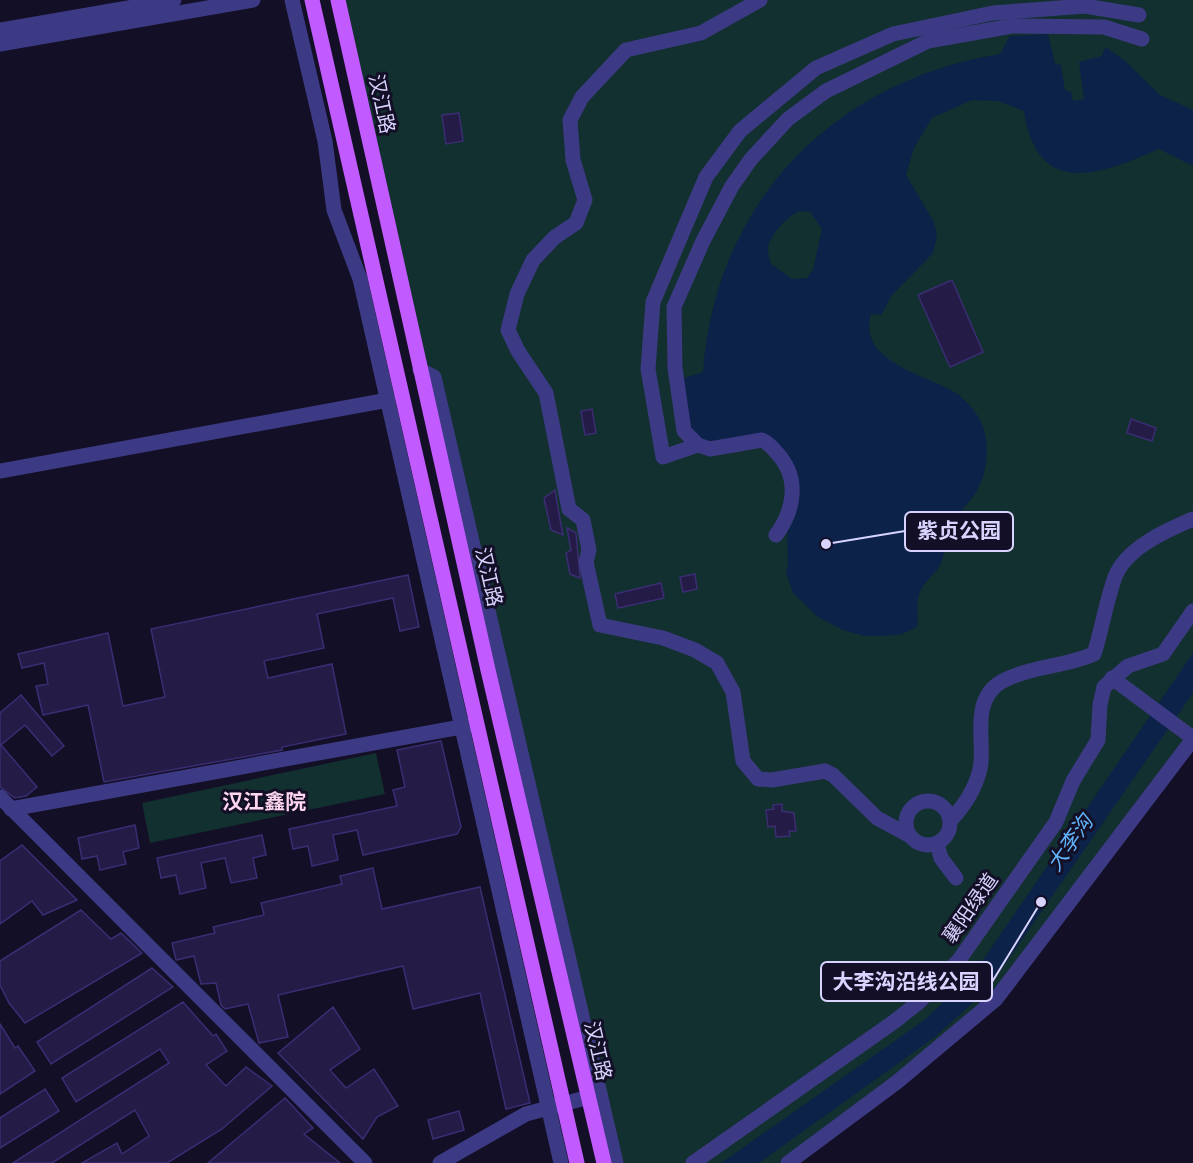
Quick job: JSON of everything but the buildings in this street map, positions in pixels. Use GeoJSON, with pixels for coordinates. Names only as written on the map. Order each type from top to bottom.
{"type":"FeatureCollection","features":[{"type":"Feature","properties":{"kind":"main road"},"geometry":{"type":"LineString","coordinates":[[312,0],[479,723],[577,1163]]}},
{"type":"Feature","properties":{"kind":"main road","name":"汉江路"},"geometry":{"type":"LineString","coordinates":[[338,0],[420,370],[594,1096],[604,1163]]}},
{"type":"Feature","properties":{"kind":"street"},"geometry":{"type":"LineString","coordinates":[[0,30],[174,0]]}},
{"type":"Feature","properties":{"kind":"street"},"geometry":{"type":"LineString","coordinates":[[0,44],[253,0]]}},
{"type":"Feature","properties":{"kind":"street"},"geometry":{"type":"LineString","coordinates":[[292,0],[325,141],[334,210],[360,279],[561,1163]]}},
{"type":"Feature","properties":{"kind":"street"},"geometry":{"type":"LineString","coordinates":[[760,0],[702,33],[626,50],[582,97],[570,120],[573,160],[585,200],[576,223],[555,237],[533,260],[517,294],[508,330],[518,351],[546,393],[569,509],[583,520],[589,550],[586,562],[600,625],[663,638],[695,650],[717,663],[733,692],[743,761],[758,779],[772,780],[825,771],[833,775],[877,818],[922,845],[937,844],[948,834],[951,820],[969,801],[981,767],[979,734],[984,703],[998,683],[1037,668],[1080,660],[1094,654],[1116,575],[1139,548],[1165,531],[1193,519]]}},
{"type":"Feature","properties":{"kind":"street"},"geometry":{"type":"LineString","coordinates":[[698,445],[663,457],[648,369],[653,302],[706,177],[740,131],[816,68],[893,34],[993,13],[1085,6],[1139,15]]}},
{"type":"Feature","properties":{"kind":"street"},"geometry":{"type":"LineString","coordinates":[[776,535],[791,506],[794,485],[787,463],[762,440],[714,449],[698,445],[684,431],[675,368],[674,307],[703,241],[732,186],[751,159],[788,119],[826,91],[928,41],[1012,26],[1104,27],[1142,39]]}},
{"type":"Feature","properties":{"kind":"street"},"geometry":{"type":"LineString","coordinates":[[0,471],[388,400]]}},
{"type":"Feature","properties":{"kind":"street"},"geometry":{"type":"LineString","coordinates":[[788,1163],[897,1082],[996,999],[1191,737],[1112,678],[1128,666],[1163,654],[1193,611]]}},
{"type":"Feature","properties":{"kind":"street","name":"襄阳绿道"},"geometry":{"type":"LineString","coordinates":[[693,1163],[895,1021],[919,1002],[959,960],[1056,822],[1073,781],[1098,740],[1100,705],[1104,687],[1112,678]]}},
{"type":"Feature","properties":{"kind":"street"},"geometry":{"type":"LineString","coordinates":[[11,809],[479,723]]}},
{"type":"Feature","properties":{"kind":"street"},"geometry":{"type":"LineString","coordinates":[[0,797],[365,1163]]}},
{"type":"Feature","properties":{"kind":"street"},"geometry":{"type":"LineString","coordinates":[[910,836],[906,823],[907,815],[916,804],[931,801],[938,803],[948,813],[951,820]]}},
{"type":"Feature","properties":{"kind":"street"},"geometry":{"type":"LineString","coordinates":[[937,844],[941,858],[956,878]]}},
{"type":"Feature","properties":{"kind":"street"},"geometry":{"type":"LineString","coordinates":[[440,1163],[526,1114],[594,1096],[616,1163]]}},
{"type":"Feature","properties":{"kind":"green space"},"geometry":{"type":"Polygon","coordinates":[[[338,0],[1193,0],[1193,739],[996,999],[788,1163],[604,1163],[338,0]]]}},
{"type":"Feature","properties":{"kind":"green space"},"geometry":{"type":"Polygon","coordinates":[[[376,753],[385,794],[150,843],[142,803],[376,753]]]}},
{"type":"Feature","properties":{"kind":"water"},"geometry":{"type":"Polygon","coordinates":[[[1048,34],[1055,63],[1061,65],[1065,90],[1071,92],[1073,101],[1084,99],[1079,62],[1102,56],[1104,49],[1107,48],[1124,60],[1160,95],[1193,110],[1193,166],[1159,149],[1094,172],[1074,173],[1057,169],[1042,158],[1031,139],[1024,111],[998,101],[972,100],[932,118],[914,148],[906,175],[934,222],[937,236],[933,253],[892,295],[881,315],[871,314],[869,330],[874,344],[884,355],[913,373],[944,386],[970,405],[978,416],[986,437],[986,465],[977,491],[952,524],[939,567],[920,592],[917,627],[902,634],[864,636],[843,630],[818,617],[793,593],[786,573],[787,533],[793,517],[778,447],[714,448],[689,432],[684,378],[703,372],[712,311],[731,254],[758,204],[794,159],[836,122],[885,91],[940,68],[1000,54],[1010,36],[1048,34]],[[799,211],[789,218],[775,232],[769,244],[771,264],[792,279],[807,278],[813,270],[822,229],[810,212],[799,211]]]}},
{"type":"Feature","properties":{"kind":"water","name":"大李沟"},"geometry":{"type":"Polygon","coordinates":[[[1193,653],[1193,693],[987,990],[935,1037],[759,1163],[721,1163],[923,1021],[972,976],[1193,653]]]}},
{"type":"Feature","properties":{"kind":"place","name":"紫贞公园"},"geometry":{"type":"Point","coordinates":[826,544]}},
{"type":"Feature","properties":{"kind":"place","name":"大李沟沿线公园"},"geometry":{"type":"Point","coordinates":[1041,902]}},
{"type":"Feature","properties":{"kind":"district","name":"汉江鑫院"},"geometry":{"type":"Point","coordinates":[264,802]}}]}
